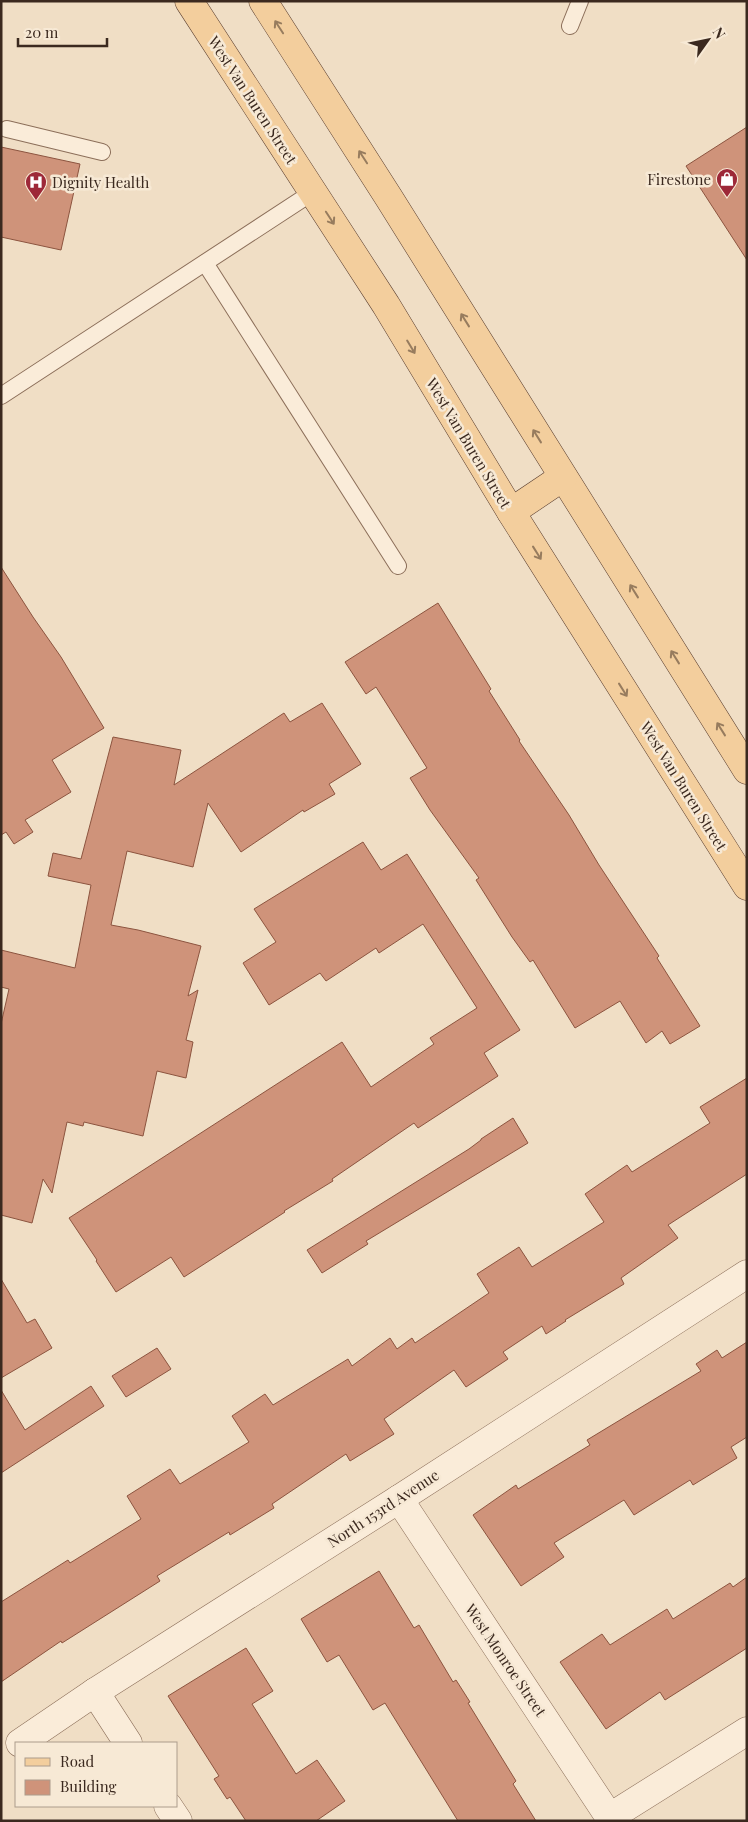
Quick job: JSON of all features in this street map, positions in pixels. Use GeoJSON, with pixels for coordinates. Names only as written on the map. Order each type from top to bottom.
{"type":"FeatureCollection","features":[{"type":"Feature","properties":{"kind":"main road","name":"West Van Buren Street"},"geometry":{"type":"LineString","coordinates":[[189,1],[386,305],[510,512],[747,886]]}},
{"type":"Feature","properties":{"kind":"main road"},"geometry":{"type":"LineString","coordinates":[[263,1],[389,198],[747,770]]}},
{"type":"Feature","properties":{"kind":"main road"},"geometry":{"type":"LineString","coordinates":[[510,512],[563,477]]}},
{"type":"Feature","properties":{"kind":"street","name":"North 153rd Avenue"},"geometry":{"type":"LineString","coordinates":[[21,1742],[94,1692],[747,1274]]}},
{"type":"Feature","properties":{"kind":"street","name":"West Monroe Street"},"geometry":{"type":"LineString","coordinates":[[399,1498],[611,1819]]}},
{"type":"Feature","properties":{"kind":"street"},"geometry":{"type":"LineString","coordinates":[[94,1692],[127,1742]]}},
{"type":"Feature","properties":{"kind":"street"},"geometry":{"type":"LineString","coordinates":[[611,1819],[747,1731]]}},
{"type":"Feature","properties":{"kind":"street"},"geometry":{"type":"LineString","coordinates":[[1,1757],[15,1747]]}},
{"type":"Feature","properties":{"kind":"street"},"geometry":{"type":"LineString","coordinates":[[169,1807],[178,1821]]}},
{"type":"Feature","properties":{"kind":"lane"},"geometry":{"type":"LineString","coordinates":[[570,26],[580,1]]}},
{"type":"Feature","properties":{"kind":"lane"},"geometry":{"type":"LineString","coordinates":[[7,129],[102,152]]}},
{"type":"Feature","properties":{"kind":"lane"},"geometry":{"type":"LineString","coordinates":[[1,396],[313,192]]}},
{"type":"Feature","properties":{"kind":"lane"},"geometry":{"type":"LineString","coordinates":[[205,263],[398,566]]}},
{"type":"Feature","properties":{"kind":"building","name":"Firestone"},"geometry":{"type":"Polygon","coordinates":[[[747,127],[747,260],[686,166],[747,127]]]}},
{"type":"Feature","properties":{"kind":"building","name":"Dignity Health"},"geometry":{"type":"Polygon","coordinates":[[[1,147],[80,164],[61,250],[1,237],[1,147]]]}},
{"type":"Feature","properties":{"kind":"building"},"geometry":{"type":"Polygon","coordinates":[[[1,567],[61,657],[104,728],[52,760],[71,792],[25,820],[33,832],[14,844],[6,832],[1,835],[1,567]]]}},
{"type":"Feature","properties":{"kind":"building"},"geometry":{"type":"Polygon","coordinates":[[[438,603],[491,689],[489,691],[519,741],[569,815],[599,865],[659,956],[657,958],[700,1026],[670,1044],[662,1031],[646,1043],[620,1001],[575,1028],[533,960],[530,962],[512,937],[476,880],[479,878],[430,810],[410,778],[427,768],[376,687],[366,694],[345,662],[438,603]]]}},
{"type":"Feature","properties":{"kind":"building"},"geometry":{"type":"Polygon","coordinates":[[[322,703],[361,764],[329,784],[335,794],[304,812],[303,810],[241,852],[208,803],[193,867],[127,851],[111,925],[201,946],[188,996],[198,990],[186,1040],[193,1042],[186,1078],[157,1071],[143,1136],[84,1122],[83,1126],[67,1122],[52,1193],[43,1179],[32,1223],[1,1215],[1,1024],[9,989],[1,987],[1,950],[75,968],[91,885],[48,876],[53,853],[81,859],[113,737],[181,750],[174,785],[284,713],[290,722],[322,703]]]}},
{"type":"Feature","properties":{"kind":"building"},"geometry":{"type":"Polygon","coordinates":[[[363,842],[381,870],[407,854],[520,1030],[484,1053],[498,1076],[418,1128],[414,1123],[332,1179],[333,1181],[184,1277],[171,1257],[116,1292],[69,1218],[342,1042],[371,1087],[434,1044],[430,1038],[477,1008],[423,924],[379,953],[376,948],[326,981],[320,973],[269,1005],[243,963],[276,942],[254,909],[363,842]]]}},
{"type":"Feature","properties":{"kind":"building"},"geometry":{"type":"Polygon","coordinates":[[[747,1078],[747,1174],[668,1225],[678,1238],[621,1278],[624,1284],[565,1320],[546,1334],[542,1326],[503,1352],[508,1359],[466,1387],[454,1370],[384,1419],[394,1434],[350,1461],[346,1454],[272,1504],[274,1508],[230,1535],[229,1532],[157,1576],[160,1581],[62,1643],[61,1641],[1,1682],[1,1602],[68,1560],[70,1563],[141,1519],[127,1496],[170,1469],[180,1484],[249,1442],[232,1416],[265,1394],[273,1405],[348,1359],[352,1366],[390,1338],[397,1349],[412,1338],[415,1343],[489,1293],[477,1274],[519,1247],[532,1267],[604,1222],[585,1194],[627,1165],[632,1172],[710,1123],[700,1107],[747,1078]]]}},
{"type":"Feature","properties":{"kind":"building"},"geometry":{"type":"Polygon","coordinates":[[[513,1118],[528,1143],[366,1241],[368,1244],[322,1273],[307,1250],[469,1149],[513,1118]]]}},
{"type":"Feature","properties":{"kind":"building"},"geometry":{"type":"Polygon","coordinates":[[[1,1279],[27,1323],[35,1319],[52,1348],[1,1378],[1,1279]]]}},
{"type":"Feature","properties":{"kind":"building"},"geometry":{"type":"Polygon","coordinates":[[[747,1342],[747,1437],[731,1447],[737,1458],[693,1485],[690,1480],[634,1515],[624,1500],[554,1543],[564,1557],[521,1586],[473,1515],[516,1485],[518,1489],[590,1445],[587,1440],[701,1371],[696,1364],[717,1350],[722,1358],[747,1342]]]}},
{"type":"Feature","properties":{"kind":"building"},"geometry":{"type":"Polygon","coordinates":[[[157,1348],[171,1369],[126,1397],[112,1376],[157,1348]]]}},
{"type":"Feature","properties":{"kind":"building"},"geometry":{"type":"Polygon","coordinates":[[[91,1386],[104,1406],[1,1473],[1,1390],[25,1430],[91,1386]]]}},
{"type":"Feature","properties":{"kind":"building"},"geometry":{"type":"Polygon","coordinates":[[[379,1571],[414,1628],[419,1625],[453,1682],[456,1680],[470,1702],[468,1703],[516,1781],[513,1784],[536,1821],[458,1821],[385,1703],[373,1710],[339,1655],[327,1662],[301,1619],[379,1571]]]}},
{"type":"Feature","properties":{"kind":"building"},"geometry":{"type":"Polygon","coordinates":[[[747,1577],[747,1648],[665,1700],[660,1692],[606,1729],[560,1662],[602,1634],[610,1645],[667,1609],[673,1619],[730,1583],[733,1587],[747,1577]]]}},
{"type":"Feature","properties":{"kind":"building"},"geometry":{"type":"Polygon","coordinates":[[[246,1648],[273,1691],[252,1704],[296,1774],[317,1760],[345,1801],[316,1821],[246,1821],[230,1797],[227,1799],[214,1779],[219,1776],[168,1696],[246,1648]]]}},
{"type":"Feature","properties":{"kind":"place","name":"Firestone"},"geometry":{"type":"Point","coordinates":[727,198]}},
{"type":"Feature","properties":{"kind":"place","name":"Dignity Health"},"geometry":{"type":"Point","coordinates":[36,201]}}]}
